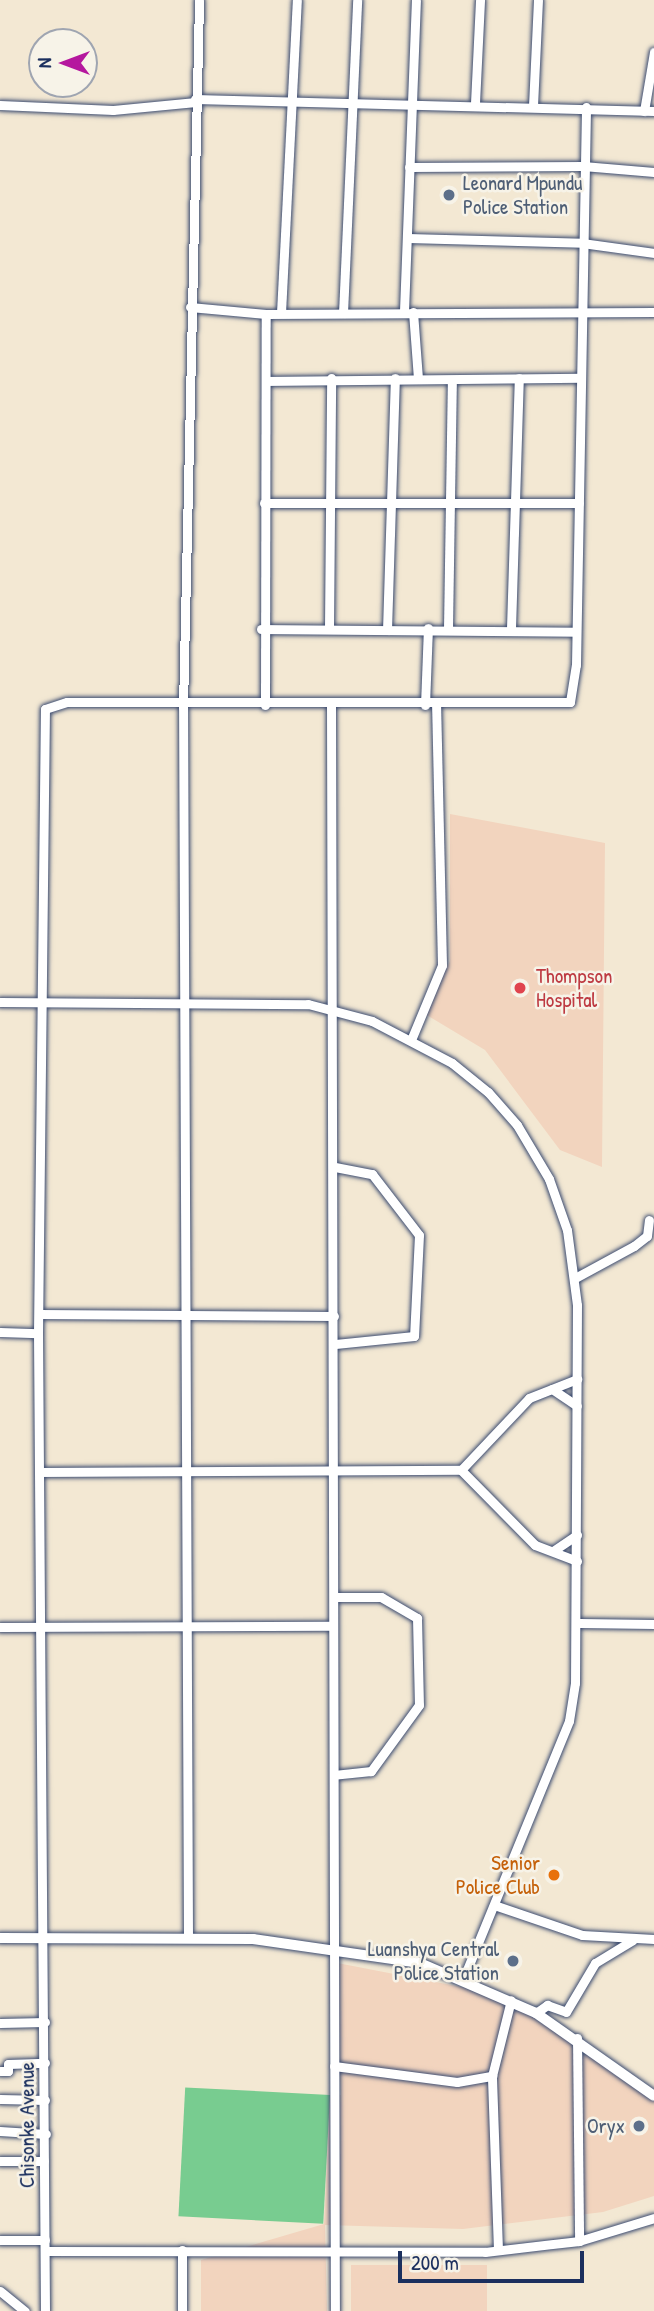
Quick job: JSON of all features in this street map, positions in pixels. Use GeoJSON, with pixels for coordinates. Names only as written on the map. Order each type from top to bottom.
{"type":"FeatureCollection","features":[{"type":"Feature","properties":{"kind":"main road"},"geometry":{"type":"LineString","coordinates":[[0,1938],[188,1937],[330,1945],[420,1963],[536,2012],[578,2038],[654,2096]]}},
{"type":"Feature","properties":{"kind":"street"},"geometry":{"type":"LineString","coordinates":[[188,1937],[191,1628],[186,1315],[183,707],[199,0]]}},
{"type":"Feature","properties":{"kind":"street"},"geometry":{"type":"LineString","coordinates":[[281,313],[287,104],[297,0]]}},
{"type":"Feature","properties":{"kind":"street"},"geometry":{"type":"LineString","coordinates":[[343,313],[357,0]]}},
{"type":"Feature","properties":{"kind":"street"},"geometry":{"type":"LineString","coordinates":[[416,0],[408,106],[408,237],[409,312],[418,378]]}},
{"type":"Feature","properties":{"kind":"street"},"geometry":{"type":"LineString","coordinates":[[475,103],[480,0]]}},
{"type":"Feature","properties":{"kind":"street"},"geometry":{"type":"LineString","coordinates":[[533,106],[538,0]]}},
{"type":"Feature","properties":{"kind":"street"},"geometry":{"type":"LineString","coordinates":[[0,105],[113,110],[195,101],[352,107],[475,103],[649,111],[654,52]]}},
{"type":"Feature","properties":{"kind":"street"},"geometry":{"type":"LineString","coordinates":[[183,707],[436,706],[570,702],[579,503],[578,378],[586,107]]}},
{"type":"Feature","properties":{"kind":"street"},"geometry":{"type":"LineString","coordinates":[[409,167],[583,166],[654,172]]}},
{"type":"Feature","properties":{"kind":"street"},"geometry":{"type":"LineString","coordinates":[[408,237],[582,243],[654,253]]}},
{"type":"Feature","properties":{"kind":"street"},"geometry":{"type":"LineString","coordinates":[[190,307],[266,314],[654,312]]}},
{"type":"Feature","properties":{"kind":"street"},"geometry":{"type":"LineString","coordinates":[[265,705],[261,629],[266,314]]}},
{"type":"Feature","properties":{"kind":"street"},"geometry":{"type":"LineString","coordinates":[[511,628],[519,378]]}},
{"type":"Feature","properties":{"kind":"street"},"geometry":{"type":"LineString","coordinates":[[267,381],[578,378]]}},
{"type":"Feature","properties":{"kind":"street"},"geometry":{"type":"LineString","coordinates":[[329,628],[331,379]]}},
{"type":"Feature","properties":{"kind":"street"},"geometry":{"type":"LineString","coordinates":[[387,629],[387,503],[395,379]]}},
{"type":"Feature","properties":{"kind":"street"},"geometry":{"type":"LineString","coordinates":[[448,628],[453,380]]}},
{"type":"Feature","properties":{"kind":"street"},"geometry":{"type":"LineString","coordinates":[[264,503],[579,503]]}},
{"type":"Feature","properties":{"kind":"street"},"geometry":{"type":"LineString","coordinates":[[425,705],[428,628]]}},
{"type":"Feature","properties":{"kind":"street"},"geometry":{"type":"LineString","coordinates":[[261,629],[511,628],[574,632]]}},
{"type":"Feature","properties":{"kind":"street","name":"Chisonke Avenue"},"geometry":{"type":"LineString","coordinates":[[45,2311],[45,2022],[40,1939],[43,1472],[38,1334],[45,709],[67,702],[183,707]]}},
{"type":"Feature","properties":{"kind":"street"},"geometry":{"type":"LineString","coordinates":[[329,706],[335,707],[332,1010],[337,1473],[330,1945],[334,2066],[335,2311]]}},
{"type":"Feature","properties":{"kind":"street"},"geometry":{"type":"LineString","coordinates":[[411,1040],[442,965],[436,706]]}},
{"type":"Feature","properties":{"kind":"street"},"geometry":{"type":"LineString","coordinates":[[0,1002],[308,1004],[332,1010],[411,1040],[468,1074],[523,1133],[558,1201],[575,1278],[577,1561],[580,1623],[569,1721],[497,1906],[463,1980]]}},
{"type":"Feature","properties":{"kind":"street"},"geometry":{"type":"LineString","coordinates":[[335,1167],[372,1174],[419,1235],[414,1336],[335,1344]]}},
{"type":"Feature","properties":{"kind":"street"},"geometry":{"type":"LineString","coordinates":[[575,1278],[647,1236],[649,1220]]}},
{"type":"Feature","properties":{"kind":"street"},"geometry":{"type":"LineString","coordinates":[[39,1314],[334,1316]]}},
{"type":"Feature","properties":{"kind":"street"},"geometry":{"type":"LineString","coordinates":[[0,1332],[38,1334]]}},
{"type":"Feature","properties":{"kind":"street"},"geometry":{"type":"LineString","coordinates":[[43,1472],[337,1473],[461,1470],[517,1408],[577,1379]]}},
{"type":"Feature","properties":{"kind":"street"},"geometry":{"type":"LineString","coordinates":[[552,1389],[577,1406]]}},
{"type":"Feature","properties":{"kind":"street"},"geometry":{"type":"LineString","coordinates":[[461,1470],[535,1545],[577,1561]]}},
{"type":"Feature","properties":{"kind":"street"},"geometry":{"type":"LineString","coordinates":[[553,1550],[577,1535]]}},
{"type":"Feature","properties":{"kind":"street"},"geometry":{"type":"LineString","coordinates":[[334,1597],[381,1597],[417,1618],[419,1705],[371,1771],[334,1775]]}},
{"type":"Feature","properties":{"kind":"street"},"geometry":{"type":"LineString","coordinates":[[580,1623],[654,1624]]}},
{"type":"Feature","properties":{"kind":"street"},"geometry":{"type":"LineString","coordinates":[[0,1627],[333,1626]]}},
{"type":"Feature","properties":{"kind":"street"},"geometry":{"type":"LineString","coordinates":[[497,1906],[582,1935],[654,1939]]}},
{"type":"Feature","properties":{"kind":"street"},"geometry":{"type":"LineString","coordinates":[[536,2012],[547,2005],[566,2012],[594,1963],[634,1939]]}},
{"type":"Feature","properties":{"kind":"street"},"geometry":{"type":"LineString","coordinates":[[498,2250],[492,2076],[511,2000]]}},
{"type":"Feature","properties":{"kind":"street"},"geometry":{"type":"LineString","coordinates":[[0,2023],[45,2022]]}},
{"type":"Feature","properties":{"kind":"street"},"geometry":{"type":"LineString","coordinates":[[578,2038],[579,2241]]}},
{"type":"Feature","properties":{"kind":"street"},"geometry":{"type":"LineString","coordinates":[[0,2071],[45,2063]]}},
{"type":"Feature","properties":{"kind":"street"},"geometry":{"type":"LineString","coordinates":[[334,2066],[457,2082],[492,2076]]}},
{"type":"Feature","properties":{"kind":"street"},"geometry":{"type":"LineString","coordinates":[[0,2099],[45,2100]]}},
{"type":"Feature","properties":{"kind":"street"},"geometry":{"type":"LineString","coordinates":[[0,2131],[46,2134]]}},
{"type":"Feature","properties":{"kind":"street"},"geometry":{"type":"LineString","coordinates":[[0,2161],[44,2161]]}},
{"type":"Feature","properties":{"kind":"street"},"geometry":{"type":"LineString","coordinates":[[46,2250],[498,2250],[579,2241],[654,2218]]}},
{"type":"Feature","properties":{"kind":"street"},"geometry":{"type":"LineString","coordinates":[[0,2240],[45,2240]]}},
{"type":"Feature","properties":{"kind":"street"},"geometry":{"type":"LineString","coordinates":[[168,2250],[181,2271]]}},
{"type":"Feature","properties":{"kind":"street"},"geometry":{"type":"LineString","coordinates":[[182,2250],[182,2311]]}},
{"type":"Feature","properties":{"kind":"street"},"geometry":{"type":"LineString","coordinates":[[0,2291],[26,2311]]}},
{"type":"Feature","properties":{"kind":"shaded area","name":"Thompson Hospital"},"geometry":{"type":"Polygon","coordinates":[[[450,814],[605,843],[602,1167],[560,1150],[485,1050],[425,1014],[450,961],[450,814]]]}},
{"type":"Feature","properties":{"kind":"shaded area"},"geometry":{"type":"Polygon","coordinates":[[[332,1962],[508,1996],[654,2099],[654,2196],[603,2212],[463,2229],[325,2225],[327,2311],[201,2311],[201,2260],[324,2224],[330,2095],[341,2095],[332,1962]]]}},
{"type":"Feature","properties":{"kind":"shaded area"},"geometry":{"type":"Polygon","coordinates":[[[351,2265],[487,2265],[487,2311],[351,2311],[351,2265]]]}},
{"type":"Feature","properties":{"kind":"green space"},"geometry":{"type":"Polygon","coordinates":[[[185,2087],[330,2095],[323,2224],[178,2216],[185,2087]]]}},
{"type":"Feature","properties":{"kind":"place","name":"Leonard Mpundu Police Station"},"geometry":{"type":"Point","coordinates":[449,195]}},
{"type":"Feature","properties":{"kind":"place","name":"Thompson Hospital"},"geometry":{"type":"Point","coordinates":[520,988]}},
{"type":"Feature","properties":{"kind":"place","name":"Senior Police Club"},"geometry":{"type":"Point","coordinates":[554,1875]}},
{"type":"Feature","properties":{"kind":"place","name":"Luanshya Central Police Station"},"geometry":{"type":"Point","coordinates":[513,1961]}},
{"type":"Feature","properties":{"kind":"place","name":"Oryx"},"geometry":{"type":"Point","coordinates":[639,2126]}}]}
